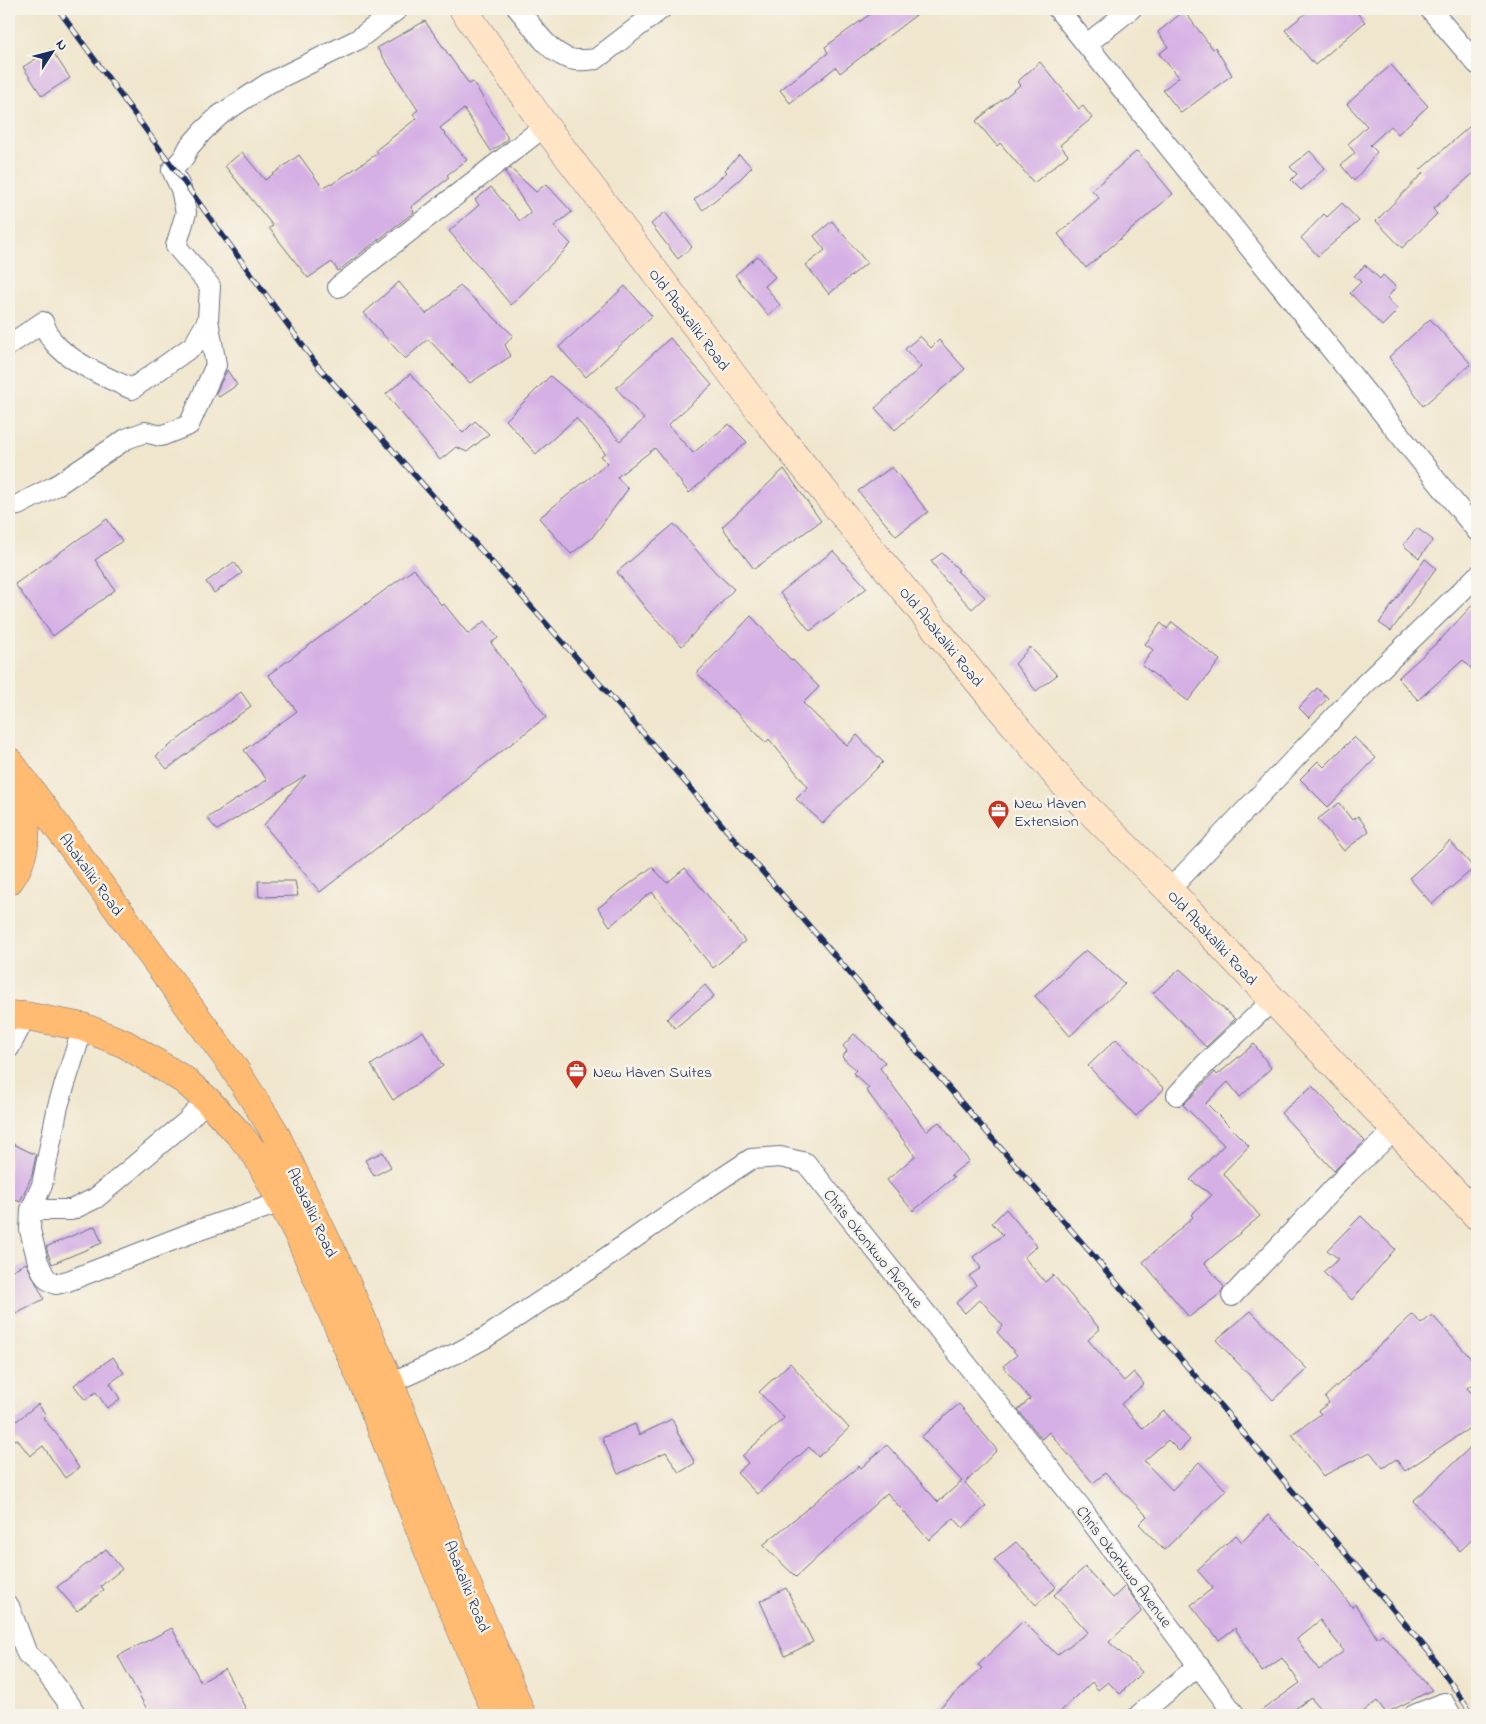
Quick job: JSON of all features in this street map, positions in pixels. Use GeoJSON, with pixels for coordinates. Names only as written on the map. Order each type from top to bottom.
{"type":"FeatureCollection","features":[{"type":"Feature","properties":{"kind":"highway"},"geometry":{"type":"LineString","coordinates":[[9,881],[20,861],[24,848],[26,821],[16,771]]}},
{"type":"Feature","properties":{"kind":"highway","name":"Abakaliki Road"},"geometry":{"type":"LineString","coordinates":[[16,771],[232,1065],[274,1131],[338,1265],[390,1384],[457,1560],[522,1715]]}},
{"type":"Feature","properties":{"kind":"highway","name":"Abakaliki Road"},"geometry":{"type":"LineString","coordinates":[[17,1015],[83,1026],[125,1044],[158,1062],[184,1080],[207,1100],[257,1156],[299,1236],[369,1397],[432,1559],[497,1715]]}},
{"type":"Feature","properties":{"kind":"main road","name":"Old Abakaliki Road"},"geometry":{"type":"LineString","coordinates":[[463,9],[546,126],[772,427],[1069,790],[1169,890],[1477,1216]]}},
{"type":"Feature","properties":{"kind":"street"},"geometry":{"type":"LineString","coordinates":[[9,507],[18,505],[57,485],[126,439],[145,432],[161,436],[189,425],[216,365],[208,320],[210,286],[176,246],[186,214],[182,189],[172,170],[184,157],[189,147],[202,131],[220,115],[267,84],[357,40],[398,9]]}},
{"type":"Feature","properties":{"kind":"street"},"geometry":{"type":"LineString","coordinates":[[518,9],[550,47],[566,58],[583,61],[596,59],[661,9]]}},
{"type":"Feature","properties":{"kind":"street"},"geometry":{"type":"LineString","coordinates":[[1058,9],[1477,531]]}},
{"type":"Feature","properties":{"kind":"street"},"geometry":{"type":"LineString","coordinates":[[1086,44],[1132,9]]}},
{"type":"Feature","properties":{"kind":"street"},"geometry":{"type":"LineString","coordinates":[[1430,9],[1477,64]]}},
{"type":"Feature","properties":{"kind":"street"},"geometry":{"type":"LineString","coordinates":[[338,287],[546,126]]}},
{"type":"Feature","properties":{"kind":"street"},"geometry":{"type":"LineString","coordinates":[[9,345],[43,322],[51,339],[61,351],[103,376],[132,389],[194,345],[208,320]]}},
{"type":"Feature","properties":{"kind":"street"},"geometry":{"type":"LineString","coordinates":[[1169,890],[1365,684],[1477,576]]}},
{"type":"Feature","properties":{"kind":"street"},"geometry":{"type":"LineString","coordinates":[[1177,1095],[1206,1063],[1273,1000]]}},
{"type":"Feature","properties":{"kind":"street"},"geometry":{"type":"LineString","coordinates":[[9,1048],[17,1015]]}},
{"type":"Feature","properties":{"kind":"street"},"geometry":{"type":"LineString","coordinates":[[83,1026],[58,1106],[42,1185],[31,1210],[30,1230],[38,1262],[48,1280],[56,1284],[83,1276],[196,1231],[282,1202]]}},
{"type":"Feature","properties":{"kind":"street"},"geometry":{"type":"LineString","coordinates":[[31,1210],[71,1210],[96,1198],[186,1122],[207,1100]]}},
{"type":"Feature","properties":{"kind":"street"},"geometry":{"type":"LineString","coordinates":[[1232,1296],[1343,1179],[1394,1130]]}},
{"type":"Feature","properties":{"kind":"street","name":"Chris Okonkwo Avenue"},"geometry":{"type":"LineString","coordinates":[[390,1384],[485,1338],[751,1159],[780,1157],[806,1163],[1079,1505],[1235,1715]]}},
{"type":"Feature","properties":{"kind":"street"},"geometry":{"type":"LineString","coordinates":[[10,1609],[27,1654],[42,1667],[76,1715]]}},
{"type":"Feature","properties":{"kind":"street"},"geometry":{"type":"LineString","coordinates":[[1140,1715],[1199,1665]]}},
{"type":"Feature","properties":{"kind":"street"},"geometry":{"type":"LineString","coordinates":[[1414,1715],[1444,1704],[1451,1715]]}},
{"type":"Feature","properties":{"kind":"building"},"geometry":{"type":"Polygon","coordinates":[[[877,9],[924,9],[840,73],[836,67],[790,103],[780,90],[828,53],[825,47],[877,9]]]}},
{"type":"Feature","properties":{"kind":"building"},"geometry":{"type":"Polygon","coordinates":[[[1311,9],[1354,9],[1365,22],[1315,65],[1285,30],[1311,9]]]}},
{"type":"Feature","properties":{"kind":"building"},"geometry":{"type":"Polygon","coordinates":[[[1184,11],[1213,49],[1215,47],[1232,75],[1181,113],[1163,90],[1179,77],[1159,54],[1168,47],[1158,32],[1184,11]]]}},
{"type":"Feature","properties":{"kind":"building"},"geometry":{"type":"Polygon","coordinates":[[[425,21],[469,84],[473,82],[507,136],[507,140],[491,151],[464,109],[440,128],[467,160],[447,175],[449,178],[411,207],[414,212],[338,271],[332,262],[308,278],[269,228],[273,226],[225,166],[242,152],[265,180],[299,155],[323,188],[378,153],[376,150],[417,118],[413,114],[418,110],[377,48],[425,21]]]}},
{"type":"Feature","properties":{"kind":"building"},"geometry":{"type":"Polygon","coordinates":[[[51,49],[70,78],[42,96],[23,67],[51,49]]]}},
{"type":"Feature","properties":{"kind":"building"},"geometry":{"type":"Polygon","coordinates":[[[1040,62],[1079,109],[1083,106],[1092,118],[1060,145],[1068,155],[1034,183],[1000,143],[997,146],[976,121],[1020,85],[1017,82],[1040,62]]]}},
{"type":"Feature","properties":{"kind":"building"},"geometry":{"type":"Polygon","coordinates":[[[1391,65],[1428,106],[1398,134],[1391,126],[1370,145],[1377,152],[1354,181],[1341,165],[1355,153],[1348,144],[1367,126],[1347,104],[1391,65]]]}},
{"type":"Feature","properties":{"kind":"building"},"geometry":{"type":"Polygon","coordinates":[[[1477,120],[1477,170],[1433,209],[1437,214],[1402,248],[1376,221],[1423,173],[1420,170],[1477,120]]]}},
{"type":"Feature","properties":{"kind":"building"},"geometry":{"type":"Polygon","coordinates":[[[1137,151],[1173,194],[1086,268],[1058,234],[1099,198],[1092,190],[1137,151]]]}},
{"type":"Feature","properties":{"kind":"building"},"geometry":{"type":"Polygon","coordinates":[[[1310,151],[1325,168],[1301,190],[1291,180],[1297,174],[1290,167],[1310,151]]]}},
{"type":"Feature","properties":{"kind":"building"},"geometry":{"type":"Polygon","coordinates":[[[739,155],[752,167],[703,210],[694,200],[727,172],[725,170],[739,155]]]}},
{"type":"Feature","properties":{"kind":"building"},"geometry":{"type":"Polygon","coordinates":[[[510,168],[536,192],[546,184],[572,212],[554,226],[571,244],[511,305],[449,231],[479,205],[475,200],[491,187],[520,221],[531,213],[505,172],[510,168]]]}},
{"type":"Feature","properties":{"kind":"building"},"geometry":{"type":"Polygon","coordinates":[[[1342,203],[1359,221],[1318,256],[1301,238],[1324,214],[1327,217],[1342,203]]]}},
{"type":"Feature","properties":{"kind":"building"},"geometry":{"type":"Polygon","coordinates":[[[665,212],[692,247],[678,259],[651,224],[665,212]]]}},
{"type":"Feature","properties":{"kind":"building"},"geometry":{"type":"Polygon","coordinates":[[[832,221],[867,263],[829,294],[806,265],[825,250],[814,236],[832,221]]]}},
{"type":"Feature","properties":{"kind":"building"},"geometry":{"type":"Polygon","coordinates":[[[758,256],[775,277],[765,286],[780,305],[768,315],[735,275],[758,256]]]}},
{"type":"Feature","properties":{"kind":"building"},"geometry":{"type":"Polygon","coordinates":[[[1365,265],[1380,279],[1383,275],[1396,287],[1387,298],[1398,310],[1382,326],[1350,293],[1361,282],[1354,276],[1365,265]]]}},
{"type":"Feature","properties":{"kind":"building"},"geometry":{"type":"Polygon","coordinates":[[[399,282],[426,314],[460,286],[513,335],[505,345],[511,356],[470,383],[428,339],[405,359],[364,313],[399,282]]]}},
{"type":"Feature","properties":{"kind":"building"},"geometry":{"type":"Polygon","coordinates":[[[625,286],[652,316],[586,377],[559,347],[625,286]]]}},
{"type":"Feature","properties":{"kind":"building"},"geometry":{"type":"Polygon","coordinates":[[[1430,319],[1471,364],[1423,406],[1389,357],[1430,319]]]}},
{"type":"Feature","properties":{"kind":"building"},"geometry":{"type":"Polygon","coordinates":[[[920,336],[931,348],[939,340],[965,369],[895,430],[875,408],[921,367],[905,349],[920,336]]]}},
{"type":"Feature","properties":{"kind":"building"},"geometry":{"type":"Polygon","coordinates":[[[670,338],[712,385],[668,425],[693,453],[729,424],[747,442],[689,493],[655,448],[617,477],[628,489],[592,538],[571,554],[539,518],[608,463],[601,456],[605,453],[576,418],[536,454],[506,420],[550,376],[595,413],[620,441],[644,419],[616,388],[670,338]]]}},
{"type":"Feature","properties":{"kind":"building"},"geometry":{"type":"Polygon","coordinates":[[[227,370],[237,385],[219,397],[216,393],[227,370]]]}},
{"type":"Feature","properties":{"kind":"building"},"geometry":{"type":"Polygon","coordinates":[[[410,374],[463,433],[475,421],[489,434],[467,452],[456,447],[440,460],[386,394],[410,374]]]}},
{"type":"Feature","properties":{"kind":"building"},"geometry":{"type":"Polygon","coordinates":[[[892,467],[928,512],[896,536],[858,491],[892,467]]]}},
{"type":"Feature","properties":{"kind":"building"},"geometry":{"type":"Polygon","coordinates":[[[784,469],[821,521],[754,569],[722,527],[784,469]]]}},
{"type":"Feature","properties":{"kind":"building"},"geometry":{"type":"Polygon","coordinates":[[[107,519],[122,541],[95,560],[115,590],[53,636],[15,584],[107,519]]]}},
{"type":"Feature","properties":{"kind":"building"},"geometry":{"type":"Polygon","coordinates":[[[674,524],[716,573],[734,589],[682,646],[647,610],[617,572],[674,524]]]}},
{"type":"Feature","properties":{"kind":"building"},"geometry":{"type":"Polygon","coordinates":[[[1417,528],[1433,540],[1419,558],[1403,545],[1417,528]]]}},
{"type":"Feature","properties":{"kind":"building"},"geometry":{"type":"Polygon","coordinates":[[[833,551],[867,588],[810,631],[780,593],[833,551]]]}},
{"type":"Feature","properties":{"kind":"building"},"geometry":{"type":"Polygon","coordinates":[[[942,553],[959,570],[957,571],[985,597],[972,609],[944,579],[931,561],[942,553]]]}},
{"type":"Feature","properties":{"kind":"building"},"geometry":{"type":"Polygon","coordinates":[[[1425,559],[1436,568],[1391,631],[1379,623],[1425,559]]]}},
{"type":"Feature","properties":{"kind":"building"},"geometry":{"type":"Polygon","coordinates":[[[234,562],[242,573],[214,593],[206,582],[234,562]]]}},
{"type":"Feature","properties":{"kind":"building"},"geometry":{"type":"Polygon","coordinates":[[[414,569],[442,606],[444,604],[468,634],[485,621],[498,638],[491,643],[546,717],[320,892],[264,825],[306,775],[217,830],[207,818],[267,780],[244,750],[297,711],[268,675],[414,569]]]}},
{"type":"Feature","properties":{"kind":"building"},"geometry":{"type":"Polygon","coordinates":[[[1477,600],[1477,674],[1463,660],[1418,700],[1398,678],[1440,640],[1477,600]]]}},
{"type":"Feature","properties":{"kind":"building"},"geometry":{"type":"Polygon","coordinates":[[[751,616],[792,661],[819,687],[803,703],[847,746],[857,735],[883,762],[823,823],[796,799],[808,787],[769,739],[766,743],[697,673],[751,616]]]}},
{"type":"Feature","properties":{"kind":"building"},"geometry":{"type":"Polygon","coordinates":[[[1172,622],[1220,660],[1188,701],[1142,665],[1153,650],[1145,644],[1161,623],[1167,629],[1172,622]]]}},
{"type":"Feature","properties":{"kind":"building"},"geometry":{"type":"Polygon","coordinates":[[[1030,647],[1057,675],[1036,691],[1015,664],[1030,647]]]}},
{"type":"Feature","properties":{"kind":"building"},"geometry":{"type":"Polygon","coordinates":[[[1317,688],[1328,698],[1309,718],[1299,708],[1317,688]]]}},
{"type":"Feature","properties":{"kind":"building"},"geometry":{"type":"Polygon","coordinates":[[[241,692],[251,706],[167,769],[156,756],[241,692]]]}},
{"type":"Feature","properties":{"kind":"building"},"geometry":{"type":"Polygon","coordinates":[[[1354,737],[1376,758],[1328,807],[1300,779],[1318,761],[1324,767],[1354,737]]]}},
{"type":"Feature","properties":{"kind":"building"},"geometry":{"type":"Polygon","coordinates":[[[1339,803],[1352,820],[1358,816],[1369,831],[1344,851],[1318,819],[1339,803]]]}},
{"type":"Feature","properties":{"kind":"building"},"geometry":{"type":"Polygon","coordinates":[[[1450,841],[1474,868],[1432,904],[1409,878],[1450,841]]]}},
{"type":"Feature","properties":{"kind":"building"},"geometry":{"type":"Polygon","coordinates":[[[652,867],[667,883],[685,868],[745,941],[713,968],[652,892],[610,926],[598,908],[652,867]]]}},
{"type":"Feature","properties":{"kind":"building"},"geometry":{"type":"Polygon","coordinates":[[[258,881],[295,881],[298,896],[259,897],[258,881]]]}},
{"type":"Feature","properties":{"kind":"building"},"geometry":{"type":"Polygon","coordinates":[[[1086,950],[1125,984],[1070,1036],[1035,996],[1086,950]]]}},
{"type":"Feature","properties":{"kind":"building"},"geometry":{"type":"Polygon","coordinates":[[[1180,969],[1235,1019],[1206,1047],[1153,993],[1180,969]]]}},
{"type":"Feature","properties":{"kind":"building"},"geometry":{"type":"Polygon","coordinates":[[[705,985],[714,996],[675,1028],[667,1019],[705,985]]]}},
{"type":"Feature","properties":{"kind":"building"},"geometry":{"type":"Polygon","coordinates":[[[423,1031],[443,1066],[393,1100],[371,1065],[423,1031]]]}},
{"type":"Feature","properties":{"kind":"building"},"geometry":{"type":"Polygon","coordinates":[[[854,1034],[885,1062],[880,1068],[926,1131],[939,1122],[969,1161],[951,1175],[954,1177],[913,1211],[887,1180],[915,1156],[866,1090],[869,1088],[853,1073],[856,1070],[842,1057],[847,1051],[843,1046],[854,1034]]]}},
{"type":"Feature","properties":{"kind":"building"},"geometry":{"type":"Polygon","coordinates":[[[1116,1039],[1164,1089],[1136,1116],[1088,1066],[1116,1039]]]}},
{"type":"Feature","properties":{"kind":"building"},"geometry":{"type":"Polygon","coordinates":[[[1254,1044],[1271,1068],[1240,1097],[1228,1082],[1206,1103],[1249,1146],[1223,1173],[1260,1216],[1205,1263],[1224,1287],[1220,1294],[1189,1317],[1143,1262],[1193,1217],[1191,1215],[1212,1195],[1190,1180],[1224,1145],[1183,1105],[1215,1072],[1217,1075],[1254,1044]]]}},
{"type":"Feature","properties":{"kind":"building"},"geometry":{"type":"Polygon","coordinates":[[[1312,1086],[1365,1141],[1334,1171],[1281,1113],[1312,1086]]]}},
{"type":"Feature","properties":{"kind":"building"},"geometry":{"type":"Polygon","coordinates":[[[9,1142],[36,1155],[32,1175],[20,1202],[9,1197],[9,1142]]]}},
{"type":"Feature","properties":{"kind":"building"},"geometry":{"type":"Polygon","coordinates":[[[383,1152],[391,1167],[374,1176],[365,1160],[383,1152]]]}},
{"type":"Feature","properties":{"kind":"building"},"geometry":{"type":"Polygon","coordinates":[[[1006,1209],[1037,1246],[1024,1257],[1045,1282],[1053,1275],[1100,1329],[1088,1340],[1124,1381],[1134,1372],[1144,1384],[1121,1404],[1143,1429],[1164,1411],[1190,1440],[1179,1451],[1168,1440],[1144,1461],[1172,1490],[1199,1462],[1226,1490],[1164,1550],[1139,1524],[1147,1516],[1105,1473],[1093,1483],[1049,1432],[1042,1439],[1018,1410],[1030,1399],[1003,1366],[1017,1355],[997,1332],[1003,1326],[980,1299],[965,1313],[956,1303],[976,1285],[969,1276],[981,1268],[973,1257],[1003,1235],[992,1223],[1006,1209]]]}},
{"type":"Feature","properties":{"kind":"building"},"geometry":{"type":"Polygon","coordinates":[[[1361,1216],[1395,1249],[1352,1300],[1323,1272],[1339,1259],[1327,1250],[1361,1216]]]}},
{"type":"Feature","properties":{"kind":"building"},"geometry":{"type":"Polygon","coordinates":[[[95,1226],[102,1243],[52,1264],[46,1247],[95,1226]]]}},
{"type":"Feature","properties":{"kind":"building"},"geometry":{"type":"Polygon","coordinates":[[[26,1263],[44,1299],[16,1314],[9,1300],[9,1272],[26,1263]]]}},
{"type":"Feature","properties":{"kind":"building"},"geometry":{"type":"Polygon","coordinates":[[[1251,1311],[1307,1369],[1273,1400],[1216,1340],[1251,1311]]]}},
{"type":"Feature","properties":{"kind":"building"},"geometry":{"type":"Polygon","coordinates":[[[1413,1314],[1421,1324],[1432,1315],[1477,1365],[1477,1381],[1467,1388],[1477,1399],[1477,1423],[1405,1471],[1396,1459],[1383,1468],[1370,1452],[1323,1476],[1292,1434],[1321,1414],[1318,1411],[1329,1403],[1325,1397],[1413,1314]]]}},
{"type":"Feature","properties":{"kind":"building"},"geometry":{"type":"Polygon","coordinates":[[[113,1357],[124,1373],[110,1383],[120,1399],[107,1408],[96,1392],[85,1400],[74,1385],[113,1357]]]}},
{"type":"Feature","properties":{"kind":"building"},"geometry":{"type":"Polygon","coordinates":[[[790,1363],[849,1428],[818,1457],[809,1447],[757,1494],[737,1473],[748,1463],[742,1456],[784,1418],[759,1392],[790,1363]]]}},
{"type":"Feature","properties":{"kind":"building"},"geometry":{"type":"Polygon","coordinates":[[[38,1404],[46,1415],[43,1418],[58,1436],[79,1468],[65,1478],[43,1446],[30,1456],[17,1439],[14,1440],[9,1433],[9,1427],[38,1404]]]}},
{"type":"Feature","properties":{"kind":"building"},"geometry":{"type":"Polygon","coordinates":[[[959,1404],[997,1450],[965,1483],[986,1506],[963,1528],[954,1518],[929,1540],[887,1493],[796,1577],[763,1545],[859,1466],[861,1468],[887,1445],[938,1502],[962,1481],[921,1437],[959,1404]]]}},
{"type":"Feature","properties":{"kind":"building"},"geometry":{"type":"Polygon","coordinates":[[[672,1419],[677,1432],[695,1463],[679,1473],[666,1452],[618,1474],[602,1438],[635,1424],[639,1435],[672,1419]]]}},
{"type":"Feature","properties":{"kind":"building"},"geometry":{"type":"Polygon","coordinates":[[[1477,1441],[1477,1535],[1460,1551],[1413,1501],[1477,1441]]]}},
{"type":"Feature","properties":{"kind":"building"},"geometry":{"type":"Polygon","coordinates":[[[1268,1515],[1325,1572],[1352,1607],[1355,1604],[1377,1638],[1382,1634],[1432,1690],[1386,1713],[1377,1701],[1359,1715],[1325,1715],[1311,1698],[1286,1715],[1255,1715],[1300,1683],[1282,1658],[1262,1672],[1235,1628],[1219,1640],[1191,1605],[1213,1588],[1197,1570],[1236,1535],[1242,1542],[1268,1515]],[[1320,1620],[1297,1639],[1319,1670],[1344,1651],[1320,1620]]]}},
{"type":"Feature","properties":{"kind":"building"},"geometry":{"type":"Polygon","coordinates":[[[1016,1542],[1056,1587],[1036,1605],[994,1560],[1016,1542]]]}},
{"type":"Feature","properties":{"kind":"building"},"geometry":{"type":"Polygon","coordinates":[[[106,1549],[122,1569],[101,1586],[104,1590],[77,1611],[57,1587],[106,1549]]]}},
{"type":"Feature","properties":{"kind":"building"},"geometry":{"type":"Polygon","coordinates":[[[1085,1567],[1113,1598],[1125,1586],[1141,1612],[1109,1642],[1142,1672],[1120,1694],[1108,1682],[1098,1690],[1092,1682],[1057,1715],[932,1715],[982,1668],[978,1665],[1023,1621],[1057,1655],[1088,1632],[1054,1595],[1085,1567]]]}},
{"type":"Feature","properties":{"kind":"building"},"geometry":{"type":"Polygon","coordinates":[[[786,1588],[813,1642],[785,1656],[760,1601],[786,1588]]]}},
{"type":"Feature","properties":{"kind":"building"},"geometry":{"type":"Polygon","coordinates":[[[172,1628],[201,1682],[225,1669],[249,1715],[150,1715],[118,1656],[172,1628]]]}},
{"type":"Feature","properties":{"kind":"railway"},"geometry":{"type":"LineString","coordinates":[[58,9],[317,365],[630,718],[1091,1253],[1429,1652],[1473,1715]]}},
{"type":"Feature","properties":{"kind":"place","name":"New Haven Extension"},"geometry":{"type":"Point","coordinates":[998,830]}},
{"type":"Feature","properties":{"kind":"place","name":"New Haven Suites"},"geometry":{"type":"Point","coordinates":[577,1090]}}]}
